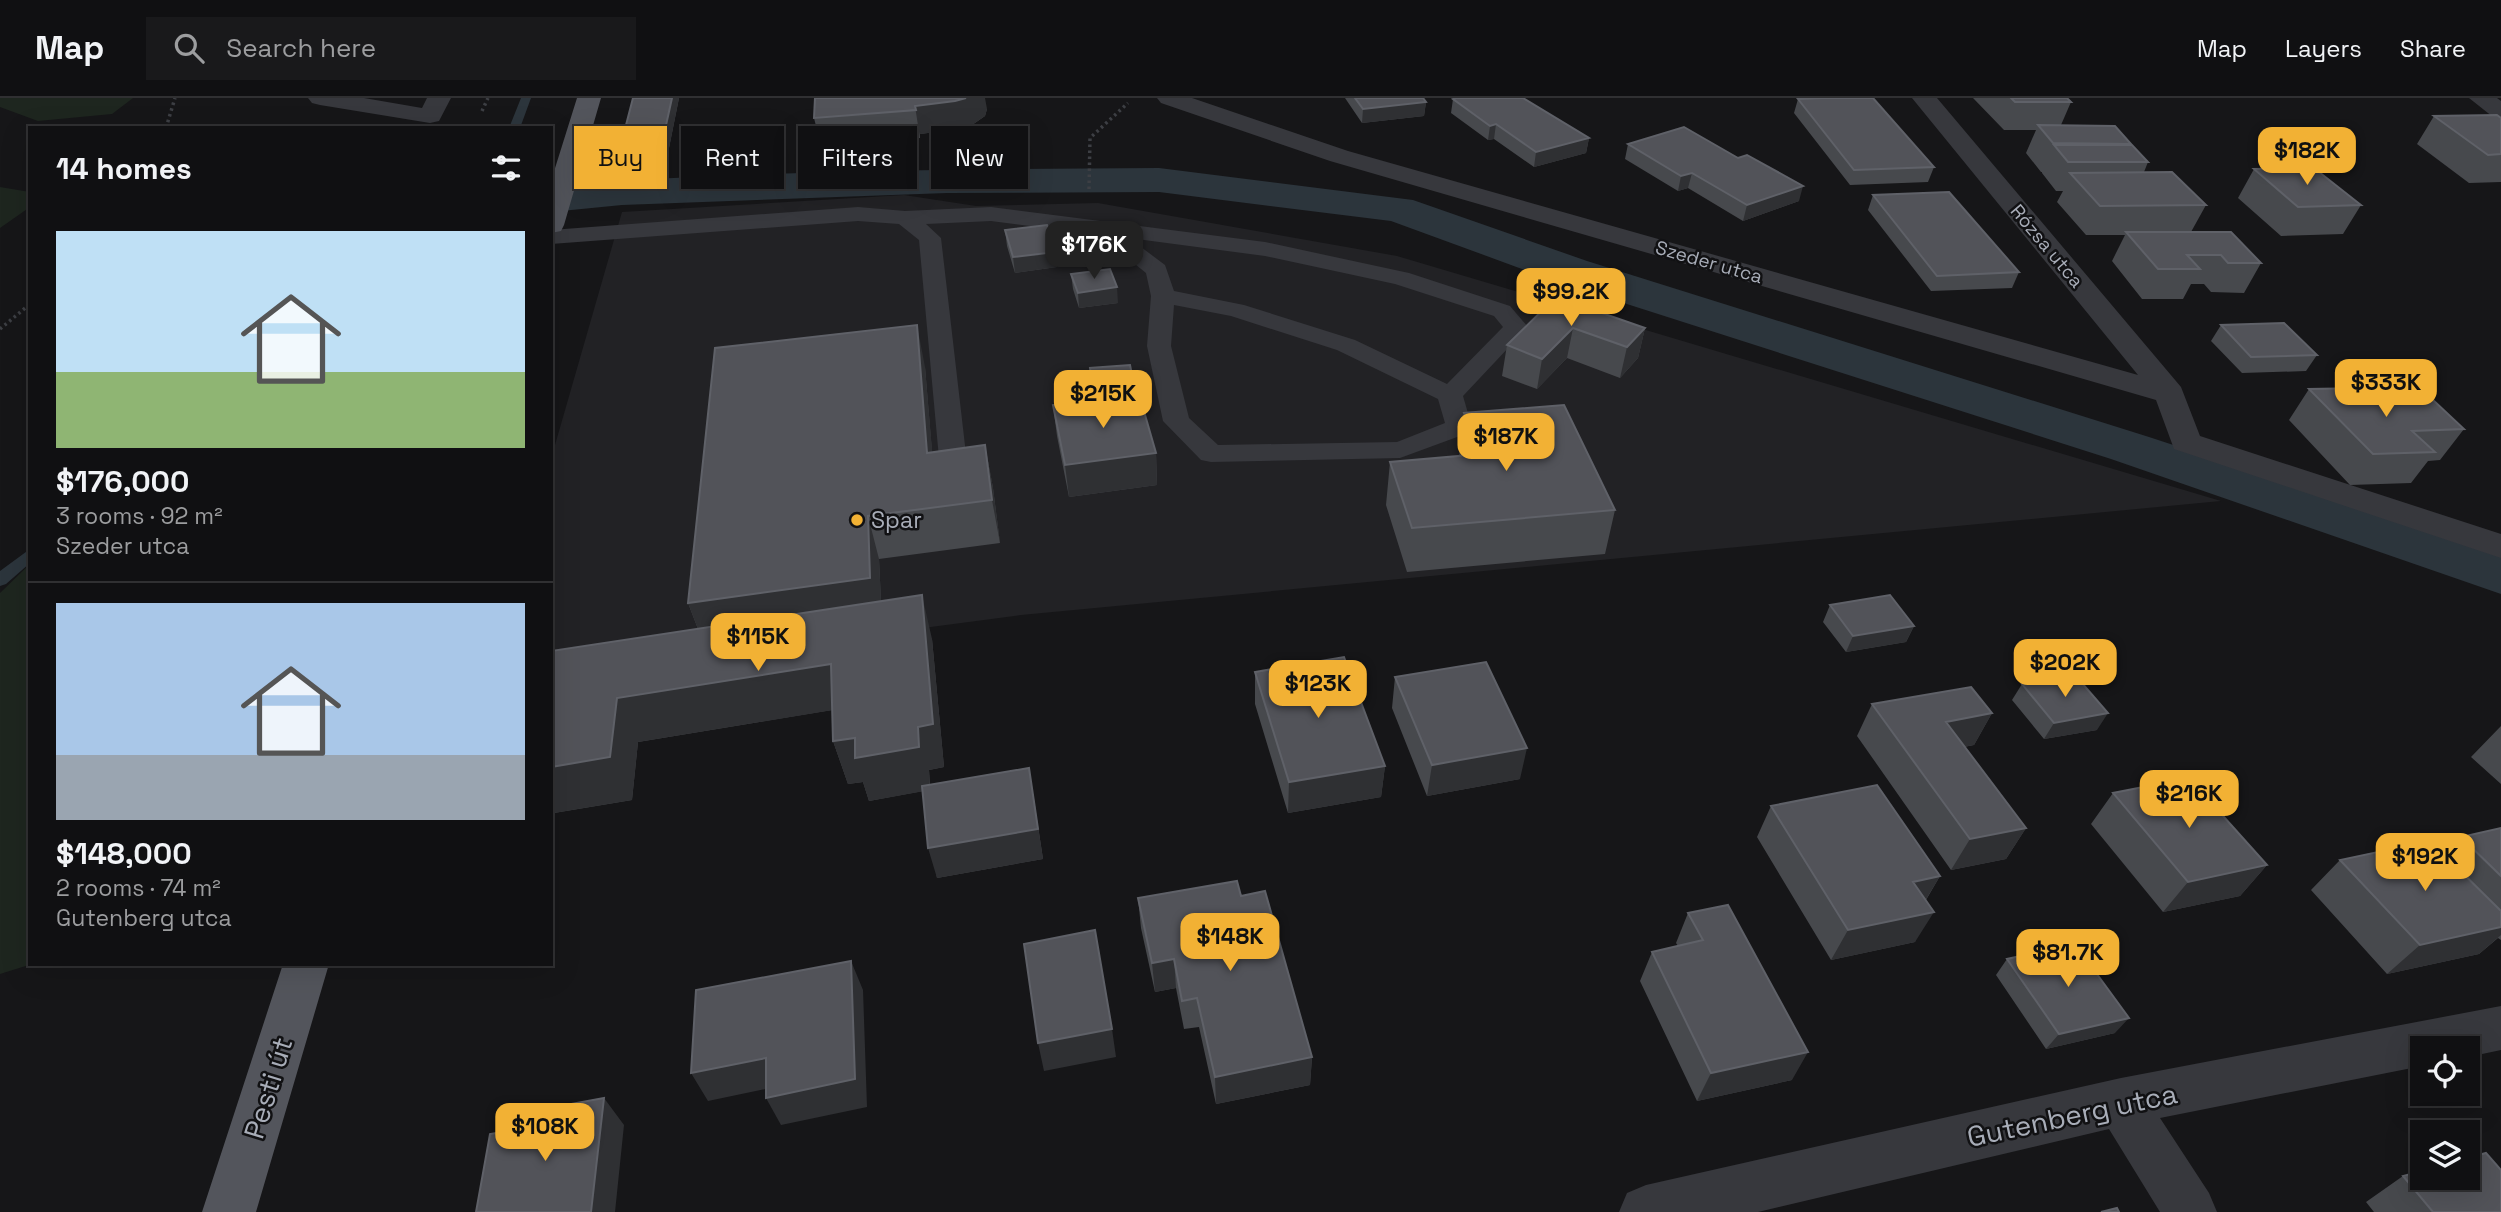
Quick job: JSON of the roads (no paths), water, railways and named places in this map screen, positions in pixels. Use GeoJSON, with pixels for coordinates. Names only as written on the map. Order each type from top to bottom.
{"type":"FeatureCollection","features":[{"type":"Feature","properties":{"kind":"main road"},"geometry":{"type":"LineString","coordinates":[[553,222],[589,98]]}},
{"type":"Feature","properties":{"kind":"main road","name":"Pesti út"},"geometry":{"type":"LineString","coordinates":[[229,1212],[305,966]]}},
{"type":"Feature","properties":{"kind":"street"},"geometry":{"type":"LineString","coordinates":[[320,98],[435,107]]}},
{"type":"Feature","properties":{"kind":"street","name":"Szeder utca"},"geometry":{"type":"LineString","coordinates":[[1169,98],[1339,156],[2170,394]]}},
{"type":"Feature","properties":{"kind":"street","name":"Rózsa utca"},"geometry":{"type":"LineString","coordinates":[[1924,98],[2170,394]]}},
{"type":"Feature","properties":{"kind":"street"},"geometry":{"type":"LineString","coordinates":[[2481,98],[2501,112]]}},
{"type":"Feature","properties":{"kind":"street"},"geometry":{"type":"LineString","coordinates":[[2170,394],[2186,442],[2501,545]]}},
{"type":"Feature","properties":{"kind":"street","name":"Gutenberg utca"},"geometry":{"type":"LineString","coordinates":[[1646,1212],[2121,1102],[2501,1028]]}},
{"type":"Feature","properties":{"kind":"street"},"geometry":{"type":"LineString","coordinates":[[2121,1102],[2190,1212]]}},
{"type":"Feature","properties":{"kind":"lane"},"geometry":{"type":"LineString","coordinates":[[553,225],[858,215],[905,218],[991,214],[1265,249],[1401,278],[1502,311],[1516,327],[1450,395]]}},
{"type":"Feature","properties":{"kind":"lane"},"geometry":{"type":"LineString","coordinates":[[905,218],[930,238],[955,480]]}},
{"type":"Feature","properties":{"kind":"lane"},"geometry":{"type":"LineString","coordinates":[[1088,225],[1128,247],[1157,270],[1163,296],[1159,346],[1176,421],[1211,454],[1400,450],[1459,427],[1450,395],[1346,345],[1237,310],[1163,296]]}},
{"type":"Feature","properties":{"kind":"waterway"},"geometry":{"type":"LineString","coordinates":[[515,126],[526,98]]}},
{"type":"Feature","properties":{"kind":"waterway"},"geometry":{"type":"LineString","coordinates":[[553,199],[622,193],[947,181],[1159,180],[1398,209],[1571,271],[2130,448],[2501,574]]}},
{"type":"Feature","properties":{"kind":"waterway"},"geometry":{"type":"LineString","coordinates":[[0,580],[28,556]]}},
{"type":"Feature","properties":{"kind":"place","name":"Spar"},"geometry":{"type":"Point","coordinates":[857,520]}}]}
